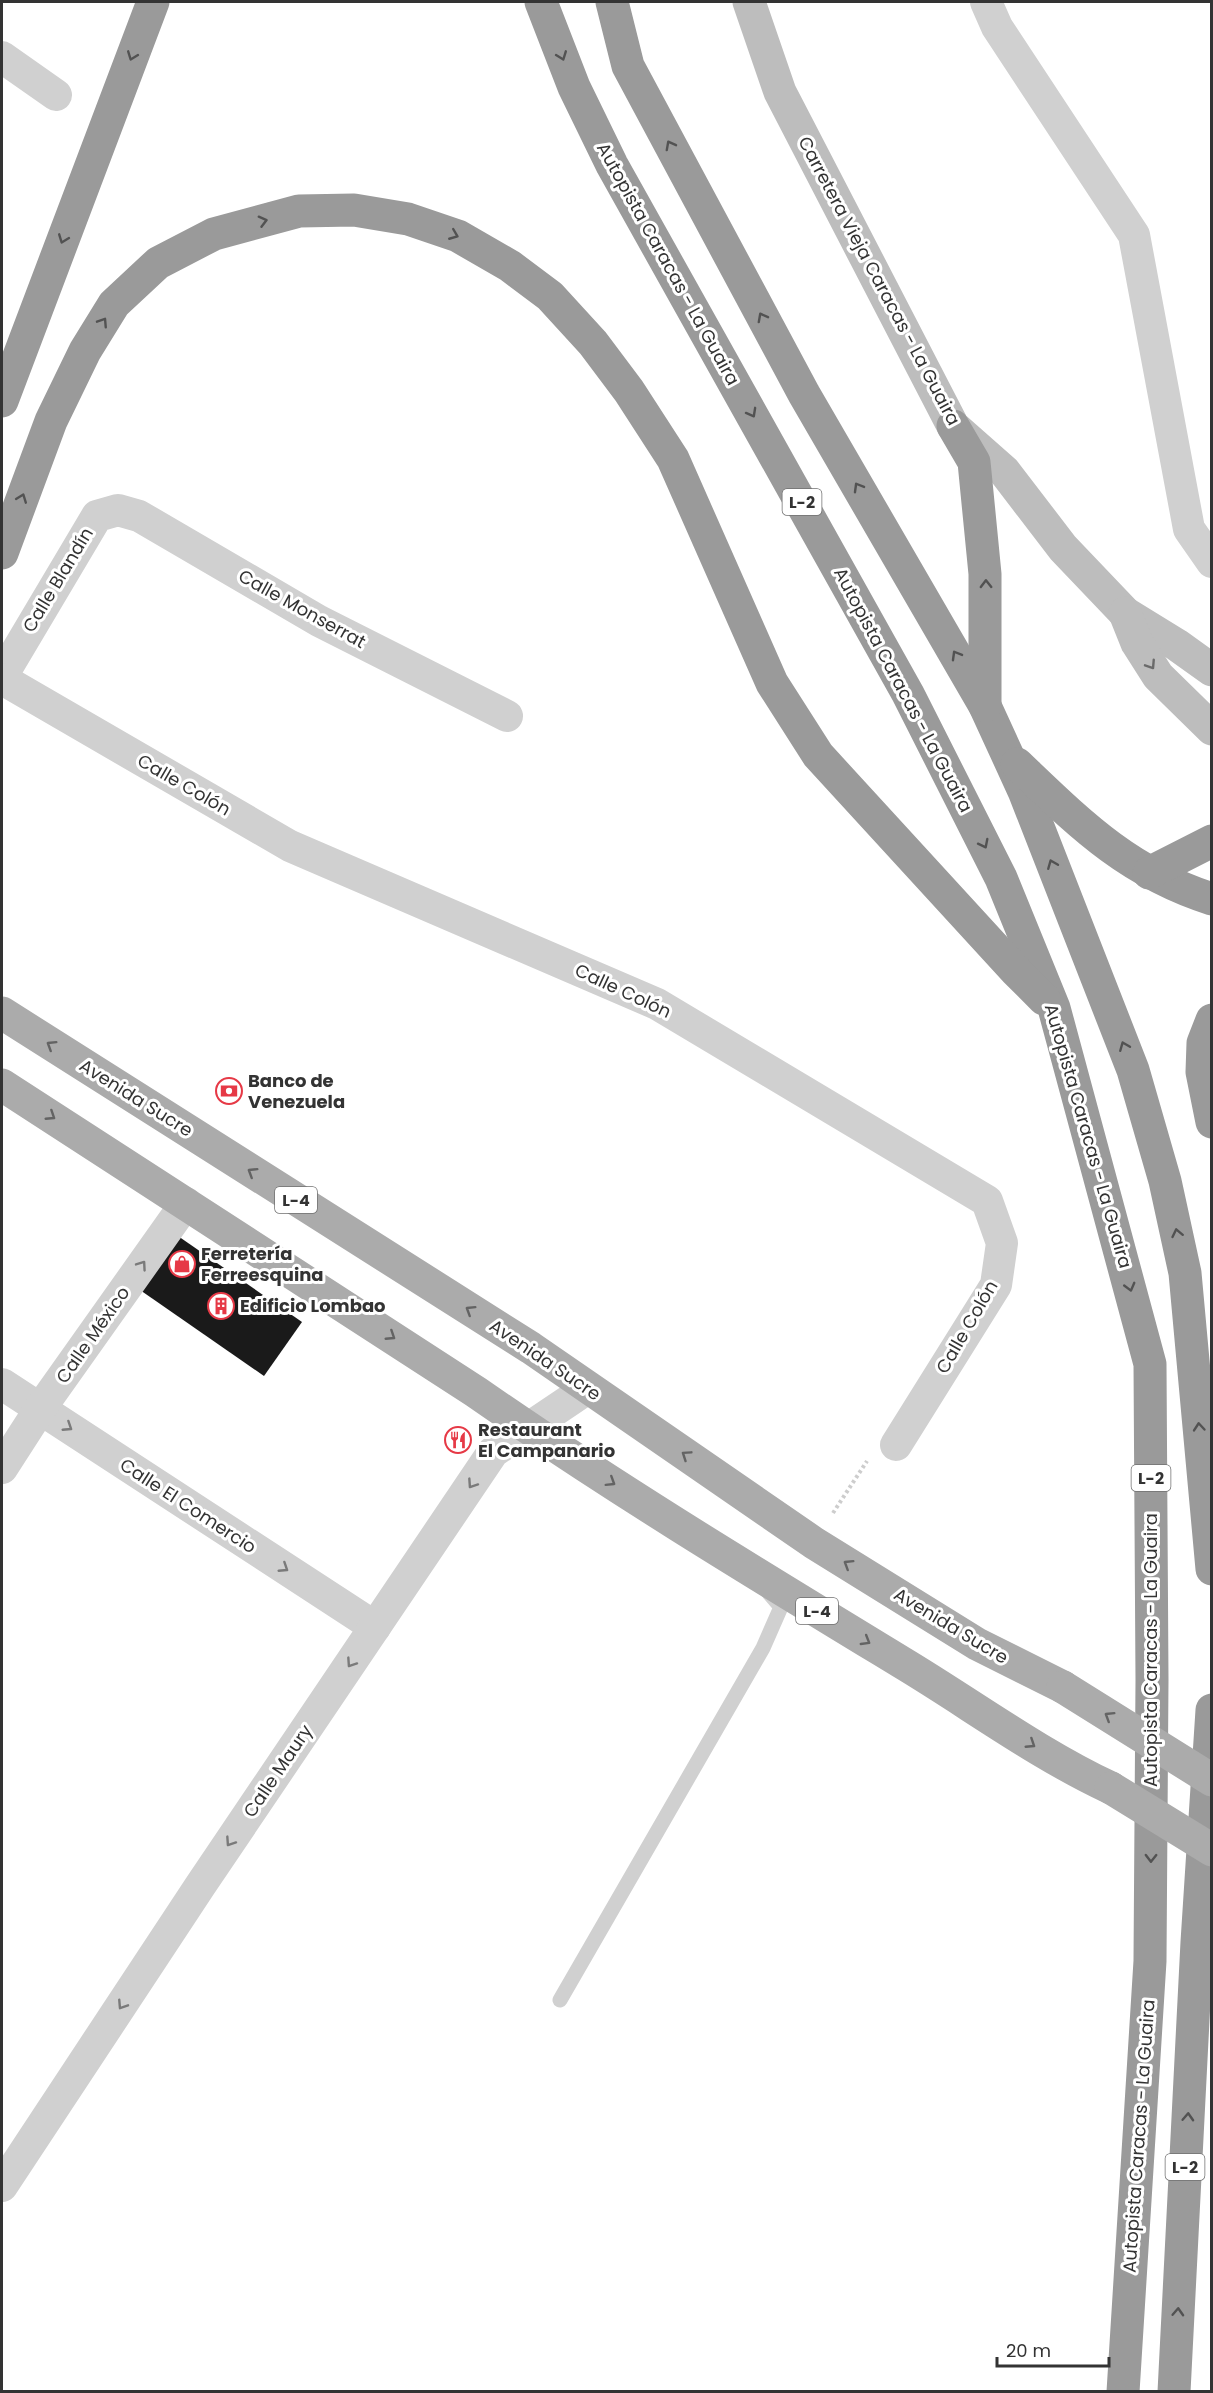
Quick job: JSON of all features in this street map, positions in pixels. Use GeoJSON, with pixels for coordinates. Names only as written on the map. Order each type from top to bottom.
{"type":"FeatureCollection","features":[{"type":"Feature","properties":{"kind":"highway"},"geometry":{"type":"LineString","coordinates":[[2,401],[153,2]]}},
{"type":"Feature","properties":{"kind":"highway","name":"Autopista Caracas - La Guaira"},"geometry":{"type":"LineString","coordinates":[[541,2],[574,87],[612,165],[908,694],[1001,878],[1054,1008],[1150,1364],[1152,1680],[1150,1962],[1123,2391]]}},
{"type":"Feature","properties":{"kind":"highway"},"geometry":{"type":"LineString","coordinates":[[612,2],[628,66],[804,394],[986,706],[1028,802],[1133,1070],[1165,1181],[1185,1273],[1212,1569]]}},
{"type":"Feature","properties":{"kind":"highway"},"geometry":{"type":"LineString","coordinates":[[2,553],[51,421],[85,351],[114,304],[158,263],[214,234],[298,211],[354,210],[408,219],[458,236],[510,266],[550,296],[593,343],[629,391],[673,459],[772,683],[818,754],[1016,971],[1054,1008]]}},
{"type":"Feature","properties":{"kind":"highway"},"geometry":{"type":"LineString","coordinates":[[953,426],[974,462],[986,574],[986,706]]}},
{"type":"Feature","properties":{"kind":"highway"},"geometry":{"type":"LineString","coordinates":[[1007,754],[1089,833],[1149,873],[1183,890],[1212,899]]}},
{"type":"Feature","properties":{"kind":"highway"},"geometry":{"type":"LineString","coordinates":[[1149,873],[1212,841]]}},
{"type":"Feature","properties":{"kind":"highway"},"geometry":{"type":"LineString","coordinates":[[1212,1020],[1203,1043],[1202,1072],[1212,1122]]}},
{"type":"Feature","properties":{"kind":"highway","name":"L-2"},"geometry":{"type":"LineString","coordinates":[[1174,2391],[1197,1942],[1212,1710]]}},
{"type":"Feature","properties":{"kind":"highway"},"geometry":{"type":"LineString","coordinates":[[1197,1942],[1212,1971]]}},
{"type":"Feature","properties":{"kind":"main road","name":"Carretera Vieja Caracas - La Guaira"},"geometry":{"type":"LineString","coordinates":[[749,2],[780,92],[953,426],[1004,471],[1063,548],[1125,613]]}},
{"type":"Feature","properties":{"kind":"main road"},"geometry":{"type":"LineString","coordinates":[[1125,613],[1212,670]]}},
{"type":"Feature","properties":{"kind":"main road"},"geometry":{"type":"LineString","coordinates":[[1125,613],[1137,643],[1158,676],[1212,729]]}},
{"type":"Feature","properties":{"kind":"main road","name":"Avenida Sucre"},"geometry":{"type":"LineString","coordinates":[[2,1013],[531,1348],[814,1543],[977,1644],[1063,1687],[1212,1780]]}},
{"type":"Feature","properties":{"kind":"main road","name":"L-4"},"geometry":{"type":"LineString","coordinates":[[2,1085],[476,1392],[526,1428],[752,1572],[961,1698],[1069,1768],[1111,1788],[1212,1850]]}},
{"type":"Feature","properties":{"kind":"street"},"geometry":{"type":"LineString","coordinates":[[986,2],[997,27],[1134,235],[1189,529],[1212,562]]}},
{"type":"Feature","properties":{"kind":"street"},"geometry":{"type":"LineString","coordinates":[[2,57],[56,95]]}},
{"type":"Feature","properties":{"kind":"street","name":"Calle Monserrat"},"geometry":{"type":"LineString","coordinates":[[97,516],[118,510],[139,516],[319,621],[507,716]]}},
{"type":"Feature","properties":{"kind":"street","name":"Calle Blandín"},"geometry":{"type":"LineString","coordinates":[[2,677],[97,516]]}},
{"type":"Feature","properties":{"kind":"street","name":"Calle Colón"},"geometry":{"type":"LineString","coordinates":[[2,677],[290,846],[657,1004],[987,1201],[1002,1243],[996,1285],[896,1445]]}},
{"type":"Feature","properties":{"kind":"street","name":"Calle México"},"geometry":{"type":"LineString","coordinates":[[2,1468],[40,1409],[186,1203]]}},
{"type":"Feature","properties":{"kind":"street","name":"Calle El Comercio"},"geometry":{"type":"LineString","coordinates":[[2,1384],[375,1627]]}},
{"type":"Feature","properties":{"kind":"street","name":"Calle Maury"},"geometry":{"type":"LineString","coordinates":[[2,2186],[12,2147],[375,1627],[493,1452],[588,1388]]}},
{"type":"Feature","properties":{"kind":"lane"},"geometry":{"type":"LineString","coordinates":[[560,2000],[763,1648],[781,1607],[752,1572]]}},
{"type":"Feature","properties":{"kind":"path"},"geometry":{"type":"LineString","coordinates":[[814,1543],[879,1442],[896,1445]]}},
{"type":"Feature","properties":{"kind":"building","name":"Edificio Lombao"},"geometry":{"type":"Polygon","coordinates":[[[178,1236],[302,1322],[264,1376],[140,1290],[178,1236]]]}},
{"type":"Feature","properties":{"kind":"place","name":"Banco de Venezuela"},"geometry":{"type":"Point","coordinates":[229,1091]}},
{"type":"Feature","properties":{"kind":"place","name":"Ferretería Ferreesquina"},"geometry":{"type":"Point","coordinates":[182,1264]}},
{"type":"Feature","properties":{"kind":"place","name":"Edificio Lombao"},"geometry":{"type":"Point","coordinates":[221,1306]}},
{"type":"Feature","properties":{"kind":"place","name":"Restaurant El Campanario"},"geometry":{"type":"Point","coordinates":[458,1440]}}]}
